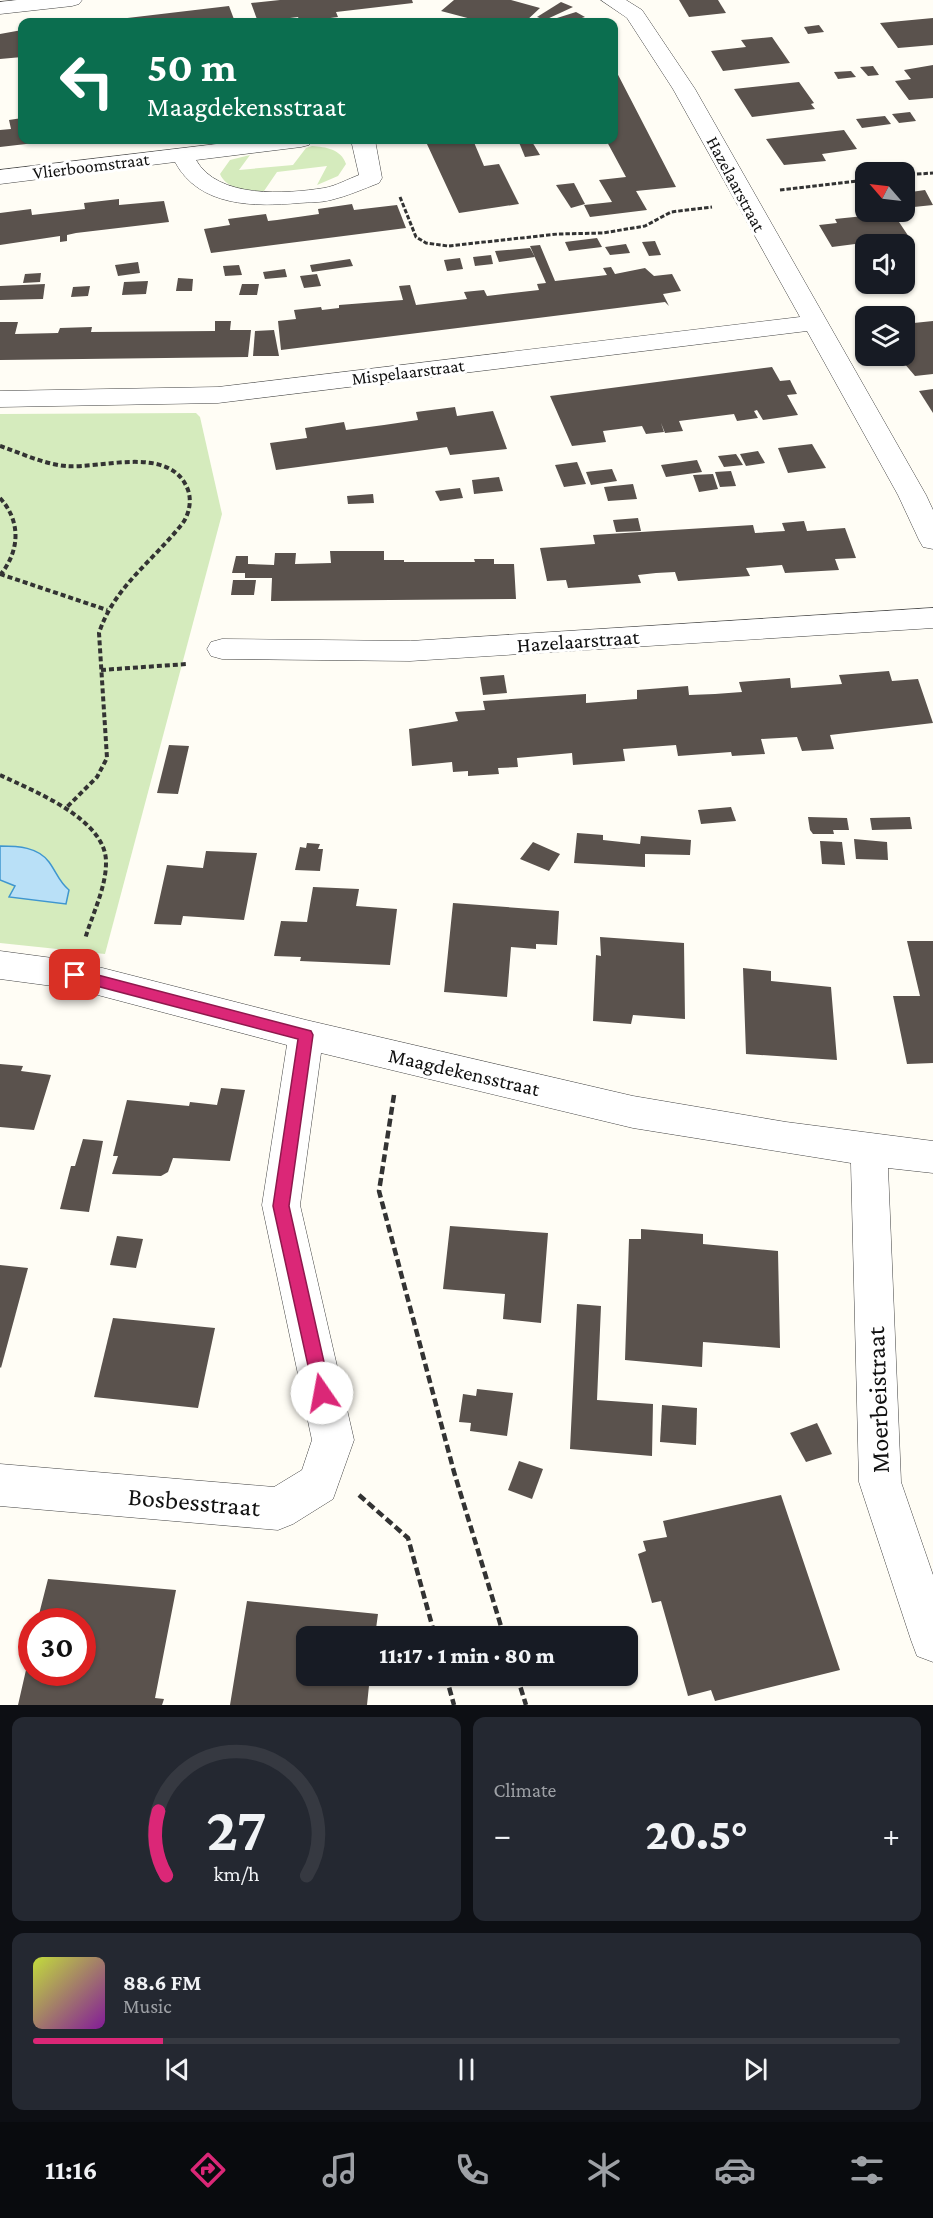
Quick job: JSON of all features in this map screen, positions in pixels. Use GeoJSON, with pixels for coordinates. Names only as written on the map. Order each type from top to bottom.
{"type":"FeatureCollection","features":[{"type":"Feature","properties":{"kind":"street"},"geometry":{"type":"LineString","coordinates":[[0,8],[72,0]]}},
{"type":"Feature","properties":{"kind":"street","name":"Hazelaarstraat"},"geometry":{"type":"LineString","coordinates":[[611,0],[635,14],[684,89],[743,199],[912,495],[933,540]]}},
{"type":"Feature","properties":{"kind":"street","name":"Vlierboomstraat"},"geometry":{"type":"LineString","coordinates":[[0,177],[270,144]]}},
{"type":"Feature","properties":{"kind":"street"},"geometry":{"type":"LineString","coordinates":[[182,155],[187,167],[207,184],[236,197],[263,200],[330,193],[371,178],[365,144]]}},
{"type":"Feature","properties":{"kind":"street","name":"Mispelaarstraat"},"geometry":{"type":"LineString","coordinates":[[0,399],[218,395],[813,323]]}},
{"type":"Feature","properties":{"kind":"street","name":"Hazelaarstraat"},"geometry":{"type":"LineString","coordinates":[[222,649],[410,651],[933,618]]}},
{"type":"Feature","properties":{"kind":"street","name":"Maagdekensstraat"},"geometry":{"type":"LineString","coordinates":[[0,965],[75,975],[306,1035],[633,1113],[869,1151],[933,1157]]}},
{"type":"Feature","properties":{"kind":"street","name":"Bosbesstraat"},"geometry":{"type":"LineString","coordinates":[[0,1485],[278,1509],[318,1485],[333,1440],[281,1206],[306,1035]]}},
{"type":"Feature","properties":{"kind":"street","name":"Moerbeistraat"},"geometry":{"type":"LineString","coordinates":[[869,1151],[880,1482],[933,1640]]}},
{"type":"Feature","properties":{"kind":"path"},"geometry":{"type":"LineString","coordinates":[[915,174],[933,173]]}},
{"type":"Feature","properties":{"kind":"path"},"geometry":{"type":"LineString","coordinates":[[371,178],[399,194],[416,237],[426,243],[448,246],[558,234],[603,233],[645,226],[671,212],[855,182]]}},
{"type":"Feature","properties":{"kind":"path"},"geometry":{"type":"LineString","coordinates":[[0,446],[67,466],[119,460],[147,461],[163,466],[185,482],[190,494],[186,519],[107,610],[99,633],[107,758],[97,777],[66,808]]}},
{"type":"Feature","properties":{"kind":"path"},"geometry":{"type":"LineString","coordinates":[[0,498],[10,507],[17,526],[15,551],[0,574],[107,610]]}},
{"type":"Feature","properties":{"kind":"path"},"geometry":{"type":"LineString","coordinates":[[101,670],[202,663],[222,649]]}},
{"type":"Feature","properties":{"kind":"path"},"geometry":{"type":"LineString","coordinates":[[0,775],[66,808],[97,834],[107,860],[75,975]]}},
{"type":"Feature","properties":{"kind":"path"},"geometry":{"type":"LineString","coordinates":[[400,1057],[380,1191],[453,1472],[501,1626]]}},
{"type":"Feature","properties":{"kind":"path"},"geometry":{"type":"LineString","coordinates":[[324,1465],[408,1538],[432,1626]]}},
{"type":"Feature","properties":{"kind":"path"},"geometry":{"type":"LineString","coordinates":[[449,1686],[454,1705]]}},
{"type":"Feature","properties":{"kind":"path"},"geometry":{"type":"LineString","coordinates":[[520,1686],[526,1705]]}},
{"type":"Feature","properties":{"kind":"green space"},"geometry":{"type":"Polygon","coordinates":[[[312,146],[328,148],[341,155],[346,164],[338,176],[317,185],[327,166],[277,172],[264,191],[258,191],[233,186],[220,174],[230,160],[250,155],[239,170],[293,165],[306,148],[312,146]]]}},
{"type":"Feature","properties":{"kind":"green space"},"geometry":{"type":"Polygon","coordinates":[[[196,413],[200,417],[222,514],[105,954],[0,943],[0,414],[196,413]]]}},
{"type":"Feature","properties":{"kind":"water"},"geometry":{"type":"Polygon","coordinates":[[[0,846],[27,848],[44,857],[69,890],[66,904],[9,897],[15,886],[0,880],[0,846]]]}},
{"type":"Feature","properties":{"kind":"building"},"geometry":{"type":"Polygon","coordinates":[[[280,0],[412,0],[413,3],[336,12],[338,17],[330,18],[257,18],[251,3],[280,0]]]}},
{"type":"Feature","properties":{"kind":"building"},"geometry":{"type":"Polygon","coordinates":[[[454,0],[511,0],[540,8],[529,18],[467,18],[441,11],[454,0]]]}},
{"type":"Feature","properties":{"kind":"building"},"geometry":{"type":"Polygon","coordinates":[[[679,0],[718,0],[726,13],[689,17],[679,0]]]}},
{"type":"Feature","properties":{"kind":"building"},"geometry":{"type":"Polygon","coordinates":[[[561,2],[573,7],[549,18],[537,17],[561,2]]]}},
{"type":"Feature","properties":{"kind":"building"},"geometry":{"type":"Polygon","coordinates":[[[229,6],[234,18],[127,18],[229,6]]]}},
{"type":"Feature","properties":{"kind":"building"},"geometry":{"type":"Polygon","coordinates":[[[576,12],[585,17],[582,18],[557,18],[576,12]]]}},
{"type":"Feature","properties":{"kind":"building"},"geometry":{"type":"Polygon","coordinates":[[[933,18],[933,45],[898,48],[880,23],[933,18]]]}},
{"type":"Feature","properties":{"kind":"building"},"geometry":{"type":"Polygon","coordinates":[[[819,25],[824,32],[808,34],[804,27],[819,25]]]}},
{"type":"Feature","properties":{"kind":"building"},"geometry":{"type":"Polygon","coordinates":[[[18,31],[18,57],[0,59],[0,34],[18,31]]]}},
{"type":"Feature","properties":{"kind":"building"},"geometry":{"type":"Polygon","coordinates":[[[772,37],[790,63],[723,71],[711,51],[746,47],[741,40],[772,37]]]}},
{"type":"Feature","properties":{"kind":"building"},"geometry":{"type":"Polygon","coordinates":[[[933,65],[933,98],[909,100],[895,81],[911,79],[904,70],[933,65]]]}},
{"type":"Feature","properties":{"kind":"building"},"geometry":{"type":"Polygon","coordinates":[[[873,66],[879,75],[868,76],[860,67],[873,66]]]}},
{"type":"Feature","properties":{"kind":"building"},"geometry":{"type":"Polygon","coordinates":[[[851,71],[856,77],[838,79],[834,72],[851,71]]]}},
{"type":"Feature","properties":{"kind":"building"},"geometry":{"type":"Polygon","coordinates":[[[618,75],[676,187],[636,191],[647,210],[590,217],[584,205],[612,202],[599,180],[626,177],[608,144],[618,144],[618,75]]]}},
{"type":"Feature","properties":{"kind":"building"},"geometry":{"type":"Polygon","coordinates":[[[799,82],[814,103],[811,104],[815,109],[752,117],[734,89],[799,82]]]}},
{"type":"Feature","properties":{"kind":"building"},"geometry":{"type":"Polygon","coordinates":[[[910,112],[916,121],[899,123],[892,114],[910,112]]]}},
{"type":"Feature","properties":{"kind":"building"},"geometry":{"type":"Polygon","coordinates":[[[885,116],[891,124],[862,128],[856,119],[885,116]]]}},
{"type":"Feature","properties":{"kind":"building"},"geometry":{"type":"Polygon","coordinates":[[[18,119],[18,144],[26,144],[0,147],[0,130],[11,129],[9,120],[18,119]]]}},
{"type":"Feature","properties":{"kind":"building"},"geometry":{"type":"Polygon","coordinates":[[[844,130],[857,149],[822,154],[826,161],[784,165],[766,139],[844,130]]]}},
{"type":"Feature","properties":{"kind":"building"},"geometry":{"type":"Polygon","coordinates":[[[427,144],[475,144],[484,166],[499,164],[519,204],[459,213],[427,144]]]}},
{"type":"Feature","properties":{"kind":"building"},"geometry":{"type":"Polygon","coordinates":[[[520,144],[533,144],[540,155],[525,157],[520,144]]]}},
{"type":"Feature","properties":{"kind":"building"},"geometry":{"type":"Polygon","coordinates":[[[574,183],[585,204],[571,208],[556,185],[574,183]]]}},
{"type":"Feature","properties":{"kind":"building"},"geometry":{"type":"Polygon","coordinates":[[[925,190],[933,205],[915,207],[915,191],[925,190]]]}},
{"type":"Feature","properties":{"kind":"building"},"geometry":{"type":"Polygon","coordinates":[[[119,199],[119,205],[164,201],[169,222],[76,233],[67,235],[67,241],[60,242],[60,236],[0,245],[0,213],[31,209],[32,215],[85,209],[84,203],[119,199]]]}},
{"type":"Feature","properties":{"kind":"building"},"geometry":{"type":"Polygon","coordinates":[[[352,204],[354,210],[397,205],[406,228],[211,253],[204,229],[230,225],[228,219],[266,214],[268,221],[277,220],[319,214],[318,209],[352,204]]]}},
{"type":"Feature","properties":{"kind":"building"},"geometry":{"type":"Polygon","coordinates":[[[855,217],[855,222],[899,222],[907,234],[855,234],[855,244],[832,247],[819,225],[837,223],[835,219],[855,217]]]}},
{"type":"Feature","properties":{"kind":"building"},"geometry":{"type":"Polygon","coordinates":[[[597,238],[602,247],[569,251],[565,242],[597,238]]]}},
{"type":"Feature","properties":{"kind":"building"},"geometry":{"type":"Polygon","coordinates":[[[655,241],[661,255],[649,256],[642,242],[655,241]]]}},
{"type":"Feature","properties":{"kind":"building"},"geometry":{"type":"Polygon","coordinates":[[[626,244],[630,253],[610,255],[605,247],[626,244]]]}},
{"type":"Feature","properties":{"kind":"building"},"geometry":{"type":"Polygon","coordinates":[[[540,245],[555,281],[607,275],[603,268],[611,267],[615,274],[645,268],[654,276],[672,274],[681,291],[663,294],[669,306],[665,302],[281,350],[278,321],[296,319],[294,310],[321,307],[322,310],[339,308],[339,305],[403,300],[399,286],[410,285],[416,305],[467,299],[464,292],[484,290],[487,296],[539,290],[537,284],[546,283],[530,246],[540,245]]]}},
{"type":"Feature","properties":{"kind":"building"},"geometry":{"type":"Polygon","coordinates":[[[530,248],[535,257],[499,262],[495,251],[530,248]]]}},
{"type":"Feature","properties":{"kind":"building"},"geometry":{"type":"Polygon","coordinates":[[[491,255],[493,264],[475,266],[473,257],[491,255]]]}},
{"type":"Feature","properties":{"kind":"building"},"geometry":{"type":"Polygon","coordinates":[[[460,258],[463,269],[447,271],[444,260],[460,258]]]}},
{"type":"Feature","properties":{"kind":"building"},"geometry":{"type":"Polygon","coordinates":[[[350,259],[353,266],[312,272],[310,265],[350,259]]]}},
{"type":"Feature","properties":{"kind":"building"},"geometry":{"type":"Polygon","coordinates":[[[138,262],[140,273],[118,276],[115,265],[138,262]]]}},
{"type":"Feature","properties":{"kind":"building"},"geometry":{"type":"Polygon","coordinates":[[[239,265],[242,275],[225,276],[223,266],[239,265]]]}},
{"type":"Feature","properties":{"kind":"building"},"geometry":{"type":"Polygon","coordinates":[[[285,269],[287,277],[265,279],[263,272],[285,269]]]}},
{"type":"Feature","properties":{"kind":"building"},"geometry":{"type":"Polygon","coordinates":[[[41,273],[40,282],[23,283],[25,274],[41,273]]]}},
{"type":"Feature","properties":{"kind":"building"},"geometry":{"type":"Polygon","coordinates":[[[317,274],[321,286],[304,288],[300,276],[317,274]]]}},
{"type":"Feature","properties":{"kind":"building"},"geometry":{"type":"Polygon","coordinates":[[[178,278],[193,279],[192,291],[176,291],[178,278]]]}},
{"type":"Feature","properties":{"kind":"building"},"geometry":{"type":"Polygon","coordinates":[[[148,281],[146,294],[122,295],[124,282],[148,281]]]}},
{"type":"Feature","properties":{"kind":"building"},"geometry":{"type":"Polygon","coordinates":[[[45,284],[43,299],[0,300],[0,286],[45,284]]]}},
{"type":"Feature","properties":{"kind":"building"},"geometry":{"type":"Polygon","coordinates":[[[242,284],[259,284],[257,295],[239,295],[242,284]]]}},
{"type":"Feature","properties":{"kind":"building"},"geometry":{"type":"Polygon","coordinates":[[[90,286],[88,296],[71,297],[73,287],[90,286]]]}},
{"type":"Feature","properties":{"kind":"building"},"geometry":{"type":"Polygon","coordinates":[[[215,321],[231,321],[230,330],[251,330],[248,357],[0,360],[0,322],[18,322],[15,334],[58,333],[60,328],[92,327],[91,332],[215,331],[215,321]]]}},
{"type":"Feature","properties":{"kind":"building"},"geometry":{"type":"Polygon","coordinates":[[[933,321],[933,374],[915,376],[906,366],[915,366],[915,323],[933,321]]]}},
{"type":"Feature","properties":{"kind":"building"},"geometry":{"type":"Polygon","coordinates":[[[274,330],[279,356],[253,356],[255,331],[274,330]]]}},
{"type":"Feature","properties":{"kind":"building"},"geometry":{"type":"Polygon","coordinates":[[[772,367],[780,381],[790,380],[797,394],[787,395],[798,415],[763,420],[757,410],[754,411],[758,418],[737,421],[734,414],[679,421],[683,431],[665,433],[661,423],[664,432],[646,434],[642,426],[603,431],[606,442],[572,446],[550,396],[772,367]]]}},
{"type":"Feature","properties":{"kind":"building"},"geometry":{"type":"Polygon","coordinates":[[[933,389],[933,413],[919,391],[933,389]]]}},
{"type":"Feature","properties":{"kind":"building"},"geometry":{"type":"Polygon","coordinates":[[[455,407],[457,416],[493,411],[507,449],[450,455],[447,447],[276,470],[270,443],[307,438],[305,428],[344,422],[346,430],[384,425],[418,420],[416,412],[455,407]]]}},
{"type":"Feature","properties":{"kind":"building"},"geometry":{"type":"Polygon","coordinates":[[[812,444],[826,468],[788,473],[778,448],[812,444]]]}},
{"type":"Feature","properties":{"kind":"building"},"geometry":{"type":"Polygon","coordinates":[[[758,451],[765,463],[746,466],[740,454],[758,451]]]}},
{"type":"Feature","properties":{"kind":"building"},"geometry":{"type":"Polygon","coordinates":[[[736,454],[743,465],[724,467],[718,456],[736,454]]]}},
{"type":"Feature","properties":{"kind":"building"},"geometry":{"type":"Polygon","coordinates":[[[697,460],[702,472],[666,477],[661,465],[697,460]]]}},
{"type":"Feature","properties":{"kind":"building"},"geometry":{"type":"Polygon","coordinates":[[[577,462],[586,484],[564,487],[555,465],[577,462]]]}},
{"type":"Feature","properties":{"kind":"building"},"geometry":{"type":"Polygon","coordinates":[[[612,469],[617,481],[591,485],[586,472],[612,469]]]}},
{"type":"Feature","properties":{"kind":"building"},"geometry":{"type":"Polygon","coordinates":[[[731,471],[736,486],[720,487],[715,472],[731,471]]]}},
{"type":"Feature","properties":{"kind":"building"},"geometry":{"type":"Polygon","coordinates":[[[713,474],[718,489],[699,492],[693,475],[713,474]]]}},
{"type":"Feature","properties":{"kind":"building"},"geometry":{"type":"Polygon","coordinates":[[[499,477],[503,491],[474,494],[472,480],[499,477]]]}},
{"type":"Feature","properties":{"kind":"building"},"geometry":{"type":"Polygon","coordinates":[[[633,484],[637,499],[608,501],[604,487],[633,484]]]}},
{"type":"Feature","properties":{"kind":"building"},"geometry":{"type":"Polygon","coordinates":[[[460,488],[463,498],[440,501],[435,491],[460,488]]]}},
{"type":"Feature","properties":{"kind":"building"},"geometry":{"type":"Polygon","coordinates":[[[373,494],[374,503],[348,504],[347,496],[373,494]]]}},
{"type":"Feature","properties":{"kind":"building"},"geometry":{"type":"Polygon","coordinates":[[[638,518],[641,531],[616,532],[613,520],[638,518]]]}},
{"type":"Feature","properties":{"kind":"building"},"geometry":{"type":"Polygon","coordinates":[[[804,521],[807,531],[845,528],[856,558],[835,559],[839,570],[785,573],[782,565],[746,568],[750,576],[678,581],[675,572],[656,573],[638,575],[641,583],[568,588],[566,580],[547,581],[540,548],[595,544],[593,535],[753,525],[755,533],[785,531],[782,523],[804,521]]]}},
{"type":"Feature","properties":{"kind":"building"},"geometry":{"type":"Polygon","coordinates":[[[330,551],[384,551],[384,560],[404,560],[404,562],[475,562],[474,559],[494,559],[494,564],[514,564],[516,599],[271,601],[272,578],[245,578],[245,573],[232,573],[236,556],[248,556],[248,564],[274,565],[275,553],[296,553],[295,564],[331,563],[330,551]]]}},
{"type":"Feature","properties":{"kind":"building"},"geometry":{"type":"Polygon","coordinates":[[[233,580],[256,580],[254,595],[231,595],[233,580]]]}},
{"type":"Feature","properties":{"kind":"building"},"geometry":{"type":"Polygon","coordinates":[[[889,671],[892,681],[918,679],[933,723],[830,735],[834,749],[802,751],[797,737],[761,739],[765,754],[732,756],[731,752],[678,756],[676,745],[623,749],[625,761],[573,765],[572,753],[517,758],[518,767],[498,768],[499,774],[468,776],[468,771],[453,772],[452,762],[412,766],[409,729],[458,721],[455,712],[485,710],[483,701],[586,694],[586,703],[637,699],[637,690],[688,686],[689,695],[715,694],[742,692],[739,682],[790,678],[791,688],[842,684],[839,675],[889,671]]]}},
{"type":"Feature","properties":{"kind":"building"},"geometry":{"type":"Polygon","coordinates":[[[504,675],[507,693],[483,695],[480,677],[504,675]]]}},
{"type":"Feature","properties":{"kind":"building"},"geometry":{"type":"Polygon","coordinates":[[[169,745],[189,746],[178,794],[157,793],[169,745]]]}},
{"type":"Feature","properties":{"kind":"building"},"geometry":{"type":"Polygon","coordinates":[[[731,807],[736,821],[701,824],[698,810],[731,807]]]}},
{"type":"Feature","properties":{"kind":"building"},"geometry":{"type":"Polygon","coordinates":[[[808,817],[847,818],[849,830],[833,830],[834,834],[813,834],[808,817]]]}},
{"type":"Feature","properties":{"kind":"building"},"geometry":{"type":"Polygon","coordinates":[[[910,817],[912,829],[872,830],[870,818],[910,817]]]}},
{"type":"Feature","properties":{"kind":"building"},"geometry":{"type":"Polygon","coordinates":[[[577,833],[603,835],[603,840],[640,844],[641,836],[691,840],[690,855],[645,854],[645,867],[574,863],[577,833]]]}},
{"type":"Feature","properties":{"kind":"building"},"geometry":{"type":"Polygon","coordinates":[[[854,839],[887,842],[888,860],[856,859],[854,839]]]}},
{"type":"Feature","properties":{"kind":"building"},"geometry":{"type":"Polygon","coordinates":[[[820,841],[842,842],[845,865],[822,864],[820,841]]]}},
{"type":"Feature","properties":{"kind":"building"},"geometry":{"type":"Polygon","coordinates":[[[533,842],[560,854],[549,871],[520,859],[533,842]]]}},
{"type":"Feature","properties":{"kind":"building"},"geometry":{"type":"Polygon","coordinates":[[[307,843],[320,844],[318,849],[323,849],[320,871],[295,870],[300,847],[306,848],[307,843]]]}},
{"type":"Feature","properties":{"kind":"building"},"geometry":{"type":"Polygon","coordinates":[[[206,851],[257,853],[244,920],[183,916],[181,925],[154,924],[167,865],[203,868],[206,851]]]}},
{"type":"Feature","properties":{"kind":"building"},"geometry":{"type":"Polygon","coordinates":[[[313,887],[359,889],[356,906],[397,909],[390,965],[300,961],[301,957],[274,956],[281,921],[307,922],[313,887]]]}},
{"type":"Feature","properties":{"kind":"building"},"geometry":{"type":"Polygon","coordinates":[[[453,903],[559,911],[557,945],[536,944],[536,949],[511,947],[507,997],[444,992],[453,903]]]}},
{"type":"Feature","properties":{"kind":"building"},"geometry":{"type":"Polygon","coordinates":[[[600,937],[684,943],[685,1019],[633,1015],[631,1024],[593,1021],[596,955],[601,956],[600,937]]]}},
{"type":"Feature","properties":{"kind":"building"},"geometry":{"type":"Polygon","coordinates":[[[907,941],[933,941],[933,1063],[907,1064],[893,996],[920,996],[907,941]]]}},
{"type":"Feature","properties":{"kind":"building"},"geometry":{"type":"Polygon","coordinates":[[[743,968],[771,971],[771,981],[831,987],[837,1060],[746,1054],[743,968]]]}},
{"type":"Feature","properties":{"kind":"building"},"geometry":{"type":"Polygon","coordinates":[[[0,1064],[23,1066],[21,1071],[51,1075],[34,1130],[0,1127],[0,1064]]]}},
{"type":"Feature","properties":{"kind":"building"},"geometry":{"type":"Polygon","coordinates":[[[221,1088],[245,1090],[230,1161],[173,1158],[168,1172],[161,1176],[112,1174],[118,1156],[113,1156],[127,1100],[189,1106],[190,1102],[217,1105],[221,1088]]]}},
{"type":"Feature","properties":{"kind":"building"},"geometry":{"type":"Polygon","coordinates":[[[83,1139],[103,1141],[89,1212],[60,1209],[71,1166],[75,1166],[83,1139]]]}},
{"type":"Feature","properties":{"kind":"building"},"geometry":{"type":"Polygon","coordinates":[[[450,1226],[548,1233],[541,1323],[503,1319],[505,1294],[443,1289],[450,1226]]]}},
{"type":"Feature","properties":{"kind":"building"},"geometry":{"type":"Polygon","coordinates":[[[641,1229],[703,1234],[703,1244],[778,1251],[780,1348],[703,1342],[702,1367],[625,1360],[629,1239],[641,1239],[641,1229]]]}},
{"type":"Feature","properties":{"kind":"building"},"geometry":{"type":"Polygon","coordinates":[[[117,1236],[143,1239],[136,1268],[110,1265],[117,1236]]]}},
{"type":"Feature","properties":{"kind":"building"},"geometry":{"type":"Polygon","coordinates":[[[0,1265],[28,1268],[1,1368],[0,1367],[0,1265]]]}},
{"type":"Feature","properties":{"kind":"building"},"geometry":{"type":"Polygon","coordinates":[[[577,1304],[601,1306],[597,1400],[653,1404],[652,1456],[570,1449],[577,1304]]]}},
{"type":"Feature","properties":{"kind":"building"},"geometry":{"type":"Polygon","coordinates":[[[113,1318],[215,1328],[198,1408],[94,1397],[113,1318]]]}},
{"type":"Feature","properties":{"kind":"building"},"geometry":{"type":"Polygon","coordinates":[[[477,1389],[513,1393],[507,1436],[470,1431],[471,1423],[459,1422],[463,1394],[476,1396],[477,1389]]]}},
{"type":"Feature","properties":{"kind":"building"},"geometry":{"type":"Polygon","coordinates":[[[662,1405],[697,1408],[696,1445],[660,1442],[662,1405]]]}},
{"type":"Feature","properties":{"kind":"building"},"geometry":{"type":"Polygon","coordinates":[[[817,1423],[832,1454],[806,1462],[790,1433],[817,1423]]]}},
{"type":"Feature","properties":{"kind":"building"},"geometry":{"type":"Polygon","coordinates":[[[519,1461],[543,1469],[532,1499],[508,1490],[519,1461]]]}},
{"type":"Feature","properties":{"kind":"building"},"geometry":{"type":"Polygon","coordinates":[[[781,1495],[840,1670],[715,1701],[711,1690],[688,1696],[661,1601],[652,1603],[638,1554],[646,1551],[643,1541],[667,1537],[663,1521],[781,1495]]]}},
{"type":"Feature","properties":{"kind":"building"},"geometry":{"type":"Polygon","coordinates":[[[48,1579],[176,1590],[155,1698],[164,1699],[162,1705],[18,1705],[22,1686],[96,1686],[96,1608],[41,1608],[48,1579]]]}},
{"type":"Feature","properties":{"kind":"building"},"geometry":{"type":"Polygon","coordinates":[[[247,1601],[378,1614],[376,1626],[296,1626],[296,1686],[369,1686],[367,1705],[230,1705],[247,1601]]]}},
{"type":"Feature","properties":{"kind":"route"},"geometry":{"type":"LineString","coordinates":[[75,975],[306,1035],[281,1206],[322,1393]]}}]}
